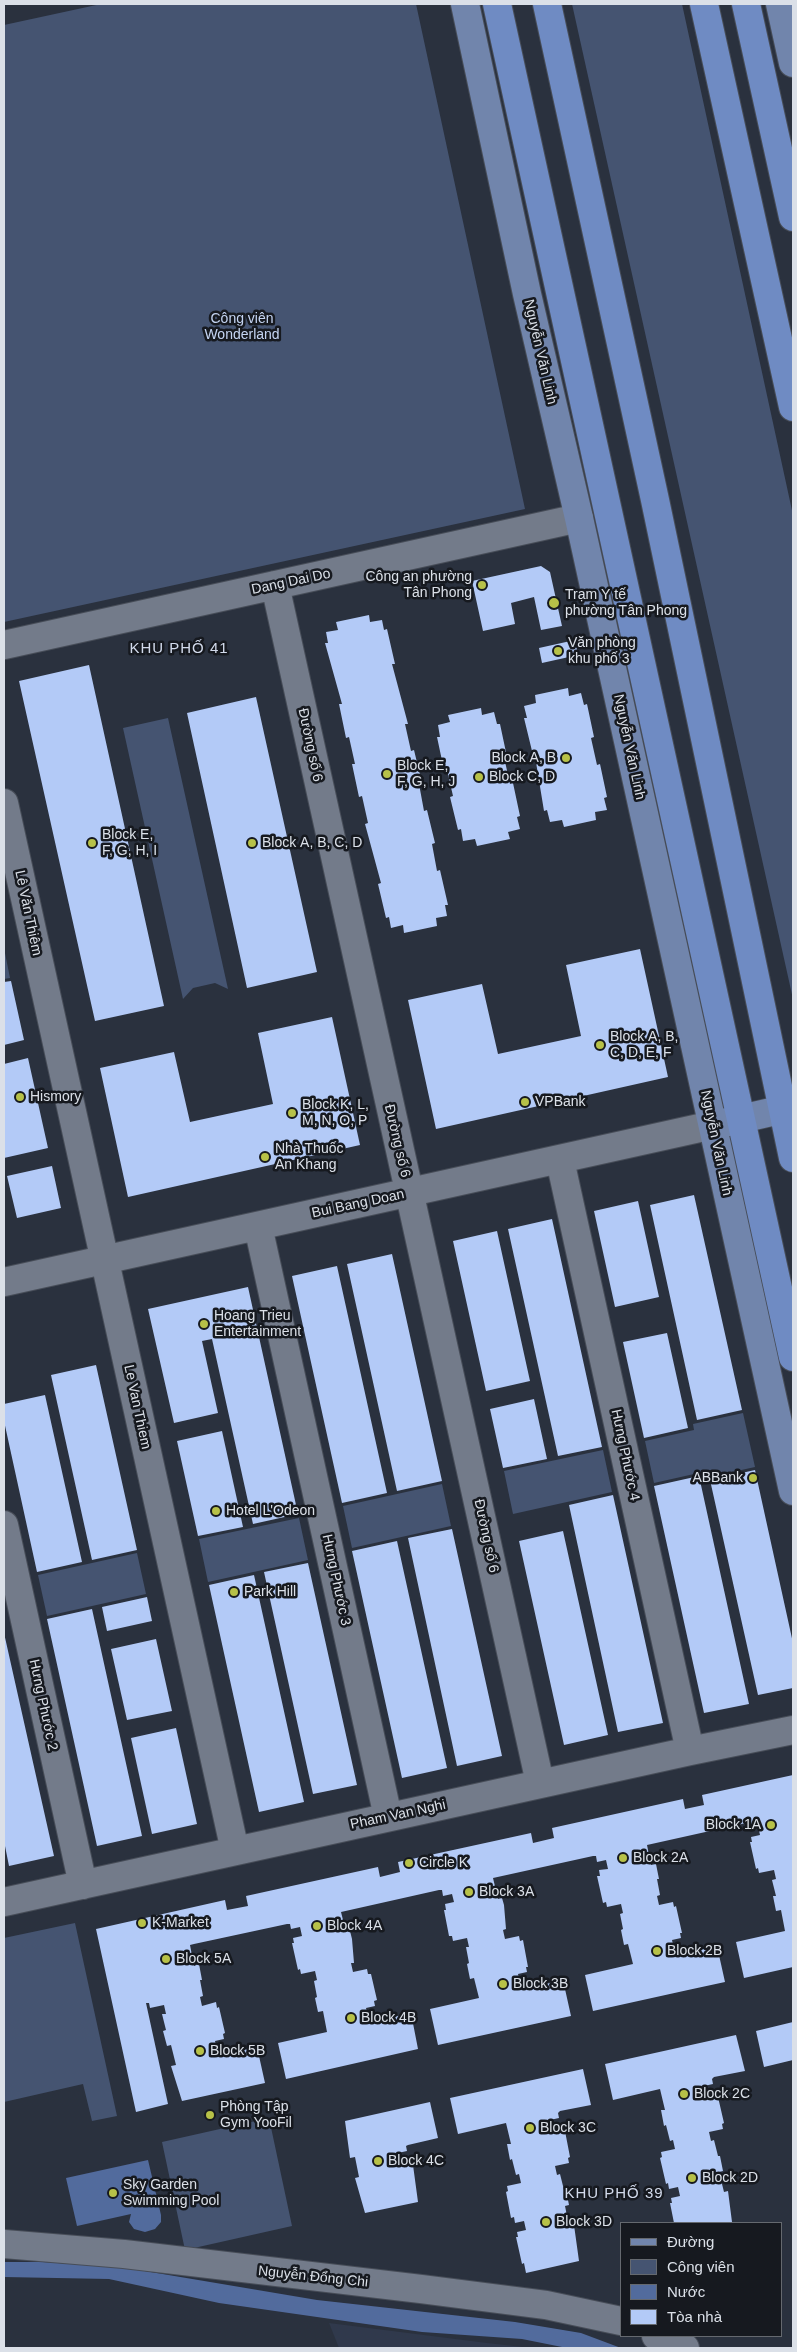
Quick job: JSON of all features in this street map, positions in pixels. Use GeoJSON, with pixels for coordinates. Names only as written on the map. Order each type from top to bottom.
{"type":"FeatureCollection","features":[{"type":"Feature","properties":{"kind":"highway"},"geometry":{"type":"LineString","coordinates":[[497,4],[793,1358]]}},
{"type":"Feature","properties":{"kind":"highway"},"geometry":{"type":"LineString","coordinates":[[547,4],[788,1108],[793,1158]]}},
{"type":"Feature","properties":{"kind":"highway"},"geometry":{"type":"LineString","coordinates":[[704,4],[793,407]]}},
{"type":"Feature","properties":{"kind":"highway"},"geometry":{"type":"LineString","coordinates":[[746,4],[793,217]]}},
{"type":"Feature","properties":{"kind":"main road","name":"Nguyễn Văn Linh"},"geometry":{"type":"LineString","coordinates":[[465,4],[526,294],[579,518],[793,1491]]}},
{"type":"Feature","properties":{"kind":"main road"},"geometry":{"type":"LineString","coordinates":[[780,4],[793,63]]}},
{"type":"Feature","properties":{"kind":"main road"},"geometry":{"type":"LineString","coordinates":[[579,518],[609,512]]}},
{"type":"Feature","properties":{"kind":"main road"},"geometry":{"type":"LineString","coordinates":[[646,821],[675,814]]}},
{"type":"Feature","properties":{"kind":"main road"},"geometry":{"type":"LineString","coordinates":[[712,1125],[788,1108]]}},
{"type":"Feature","properties":{"kind":"street","name":"Dang Dai Do"},"geometry":{"type":"LineString","coordinates":[[4,645],[579,518]]}},
{"type":"Feature","properties":{"kind":"street","name":"Đường số 6"},"geometry":{"type":"LineString","coordinates":[[275,586],[540,1784]]}},
{"type":"Feature","properties":{"kind":"street","name":"Le Van Thiem"},"geometry":{"type":"LineString","coordinates":[[4,804],[235,1851]]}},
{"type":"Feature","properties":{"kind":"street","name":"Bui Bang Doan"},"geometry":{"type":"LineString","coordinates":[[4,1282],[712,1125]]}},
{"type":"Feature","properties":{"kind":"street","name":"Hưng Phước 4"},"geometry":{"type":"LineString","coordinates":[[560,1160],[690,1751]]}},
{"type":"Feature","properties":{"kind":"street","name":"Hưng Phước 3"},"geometry":{"type":"LineString","coordinates":[[258,1226],[388,1817]]}},
{"type":"Feature","properties":{"kind":"street","name":"Hưng Phước 2"},"geometry":{"type":"LineString","coordinates":[[4,1525],[83,1885]]}},
{"type":"Feature","properties":{"kind":"street","name":"Pham Van Nghi"},"geometry":{"type":"LineString","coordinates":[[4,1902],[793,1730]]}},
{"type":"Feature","properties":{"kind":"street","name":"Nguyễn Đổng Chi"},"geometry":{"type":"LineString","coordinates":[[4,2244],[124,2254],[440,2291],[546,2305],[620,2321]]}},
{"type":"Feature","properties":{"kind":"street"},"geometry":{"type":"LineString","coordinates":[[658,2337],[685,2348]]}},
{"type":"Feature","properties":{"kind":"shaded area"},"geometry":{"type":"Polygon","coordinates":[[[329,2323],[487,2343],[532,2348],[339,2348],[329,2323]]]}},
{"type":"Feature","properties":{"kind":"green space","name":"Công viên Wonderland"},"geometry":{"type":"Polygon","coordinates":[[[101,4],[416,4],[525,509],[4,622],[4,25],[101,4]]]}},
{"type":"Feature","properties":{"kind":"green space"},"geometry":{"type":"Polygon","coordinates":[[[572,4],[682,4],[793,515],[793,999],[572,4]]]}},
{"type":"Feature","properties":{"kind":"green space"},"geometry":{"type":"Polygon","coordinates":[[[168,718],[228,989],[215,983],[193,988],[183,999],[123,728],[168,718]]]}},
{"type":"Feature","properties":{"kind":"green space"},"geometry":{"type":"Polygon","coordinates":[[[4,948],[10,978],[4,979],[4,948]]]}},
{"type":"Feature","properties":{"kind":"green space"},"geometry":{"type":"Polygon","coordinates":[[[743,1413],[755,1467],[705,1478],[703,1472],[654,1483],[645,1441],[694,1430],[693,1424],[743,1413]]]}},
{"type":"Feature","properties":{"kind":"green space"},"geometry":{"type":"Polygon","coordinates":[[[603,1450],[612,1492],[513,1514],[504,1471],[603,1450]]]}},
{"type":"Feature","properties":{"kind":"green space"},"geometry":{"type":"Polygon","coordinates":[[[442,1484],[451,1526],[352,1548],[343,1506],[442,1484]]]}},
{"type":"Feature","properties":{"kind":"green space"},"geometry":{"type":"Polygon","coordinates":[[[299,1518],[308,1560],[208,1582],[199,1539],[299,1518]]]}},
{"type":"Feature","properties":{"kind":"green space"},"geometry":{"type":"Polygon","coordinates":[[[137,1553],[146,1594],[47,1616],[38,1575],[137,1553]]]}},
{"type":"Feature","properties":{"kind":"green space"},"geometry":{"type":"Polygon","coordinates":[[[75,1923],[117,2116],[92,2121],[83,2084],[4,2102],[4,1938],[75,1923]]]}},
{"type":"Feature","properties":{"kind":"green space"},"geometry":{"type":"Polygon","coordinates":[[[269,2118],[292,2226],[185,2250],[162,2142],[269,2118]]]}},
{"type":"Feature","properties":{"kind":"water","name":"Sky Garden Swimming Pool"},"geometry":{"type":"Polygon","coordinates":[[[148,2160],[161,2215],[161,2222],[155,2229],[145,2232],[134,2229],[129,2222],[131,2214],[77,2226],[66,2178],[148,2160]]]}},
{"type":"Feature","properties":{"kind":"water"},"geometry":{"type":"Polygon","coordinates":[[[4,2262],[43,2262],[121,2267],[317,2300],[515,2322],[581,2333],[621,2348],[567,2348],[522,2339],[422,2332],[219,2303],[109,2279],[4,2277],[4,2262]]]}},
{"type":"Feature","properties":{"kind":"building"},"geometry":{"type":"Polygon","coordinates":[[[541,566],[550,572],[562,626],[541,630],[534,597],[511,603],[515,624],[483,631],[472,581],[541,566]]]}},
{"type":"Feature","properties":{"kind":"building","name":"Block E, F, G, H, J"},"geometry":{"type":"Polygon","coordinates":[[[369,615],[370,622],[382,620],[384,630],[387,629],[395,664],[392,664],[408,724],[405,724],[411,751],[414,750],[422,783],[419,784],[424,811],[427,810],[435,843],[432,844],[437,871],[440,870],[448,905],[445,905],[447,916],[436,918],[437,926],[404,933],[403,925],[391,928],[389,917],[386,918],[378,884],[381,883],[365,824],[368,823],[362,796],[359,797],[352,764],[355,764],[349,737],[346,738],[339,704],[342,704],[325,643],[328,643],[326,632],[338,630],[336,622],[369,615]]]}},
{"type":"Feature","properties":{"kind":"building","name":"Văn phòng khu phố 3"},"geometry":{"type":"Polygon","coordinates":[[[575,640],[578,655],[542,663],[539,648],[575,640]]]}},
{"type":"Feature","properties":{"kind":"building","name":"Block E, F, G, H, I"},"geometry":{"type":"Polygon","coordinates":[[[89,665],[164,1006],[95,1021],[19,681],[89,665]]]}},
{"type":"Feature","properties":{"kind":"building","name":"Block A, B"},"geometry":{"type":"Polygon","coordinates":[[[568,688],[569,696],[581,693],[584,705],[587,704],[594,737],[591,738],[597,765],[600,764],[607,797],[604,798],[607,810],[595,812],[596,820],[564,827],[562,820],[550,822],[547,810],[544,811],[534,750],[532,751],[524,718],[527,718],[524,706],[536,703],[535,695],[568,688]]]}},
{"type":"Feature","properties":{"kind":"building","name":"Block A, B, C, D"},"geometry":{"type":"Polygon","coordinates":[[[256,697],[317,972],[247,988],[187,713],[256,697]]]}},
{"type":"Feature","properties":{"kind":"building","name":"Block C, D"},"geometry":{"type":"Polygon","coordinates":[[[481,708],[482,715],[494,712],[497,724],[500,724],[507,757],[504,757],[510,784],[513,783],[520,816],[517,817],[520,829],[508,832],[510,839],[477,846],[475,839],[463,841],[461,829],[458,830],[450,797],[453,796],[447,770],[444,770],[437,737],[440,737],[438,725],[450,722],[448,715],[481,708]]]}},
{"type":"Feature","properties":{"kind":"building","name":"Block A, B, C, D, E, F"},"geometry":{"type":"Polygon","coordinates":[[[640,949],[668,1077],[436,1129],[408,1000],[482,984],[498,1054],[581,1036],[566,965],[640,949]]]}},
{"type":"Feature","properties":{"kind":"building"},"geometry":{"type":"Polygon","coordinates":[[[11,981],[24,1040],[4,1045],[4,982],[11,981]]]}},
{"type":"Feature","properties":{"kind":"building","name":"Block K, L, M, N, O, P"},"geometry":{"type":"Polygon","coordinates":[[[332,1017],[360,1145],[128,1197],[100,1068],[174,1052],[190,1122],[273,1104],[258,1033],[332,1017]]]}},
{"type":"Feature","properties":{"kind":"building"},"geometry":{"type":"Polygon","coordinates":[[[28,1058],[48,1148],[4,1158],[4,1064],[28,1058]]]}},
{"type":"Feature","properties":{"kind":"building"},"geometry":{"type":"Polygon","coordinates":[[[52,1166],[61,1208],[17,1218],[7,1176],[52,1166]]]}},
{"type":"Feature","properties":{"kind":"building"},"geometry":{"type":"Polygon","coordinates":[[[694,1195],[742,1410],[697,1420],[650,1205],[694,1195]]]}},
{"type":"Feature","properties":{"kind":"building"},"geometry":{"type":"Polygon","coordinates":[[[638,1201],[659,1297],[615,1307],[594,1211],[638,1201]]]}},
{"type":"Feature","properties":{"kind":"building"},"geometry":{"type":"Polygon","coordinates":[[[552,1219],[602,1447],[558,1456],[508,1229],[552,1219]]]}},
{"type":"Feature","properties":{"kind":"building"},"geometry":{"type":"Polygon","coordinates":[[[497,1231],[530,1381],[486,1391],[453,1241],[497,1231]]]}},
{"type":"Feature","properties":{"kind":"building"},"geometry":{"type":"Polygon","coordinates":[[[392,1254],[442,1481],[397,1491],[347,1264],[392,1254]]]}},
{"type":"Feature","properties":{"kind":"building"},"geometry":{"type":"Polygon","coordinates":[[[337,1266],[387,1493],[342,1503],[292,1276],[337,1266]]]}},
{"type":"Feature","properties":{"kind":"building"},"geometry":{"type":"Polygon","coordinates":[[[248,1287],[298,1514],[253,1524],[212,1339],[202,1341],[218,1413],[174,1423],[148,1309],[248,1287]]]}},
{"type":"Feature","properties":{"kind":"building"},"geometry":{"type":"Polygon","coordinates":[[[667,1333],[688,1428],[644,1438],[623,1342],[667,1333]]]}},
{"type":"Feature","properties":{"kind":"building"},"geometry":{"type":"Polygon","coordinates":[[[96,1365],[137,1550],[92,1560],[51,1375],[96,1365]]]}},
{"type":"Feature","properties":{"kind":"building"},"geometry":{"type":"Polygon","coordinates":[[[45,1395],[82,1562],[37,1572],[4,1421],[4,1404],[45,1395]]]}},
{"type":"Feature","properties":{"kind":"building"},"geometry":{"type":"Polygon","coordinates":[[[534,1399],[547,1459],[503,1468],[490,1409],[534,1399]]]}},
{"type":"Feature","properties":{"kind":"building"},"geometry":{"type":"Polygon","coordinates":[[[222,1431],[243,1527],[198,1536],[177,1441],[222,1431]]]}},
{"type":"Feature","properties":{"kind":"building"},"geometry":{"type":"Polygon","coordinates":[[[755,1470],[793,1643],[793,1688],[758,1695],[710,1480],[755,1470]]]}},
{"type":"Feature","properties":{"kind":"building"},"geometry":{"type":"Polygon","coordinates":[[[699,1476],[749,1704],[704,1713],[654,1486],[699,1476]]]}},
{"type":"Feature","properties":{"kind":"building"},"geometry":{"type":"Polygon","coordinates":[[[613,1495],[663,1723],[618,1732],[569,1505],[613,1495]]]}},
{"type":"Feature","properties":{"kind":"building"},"geometry":{"type":"Polygon","coordinates":[[[452,1529],[502,1756],[457,1766],[408,1538],[452,1529]]]}},
{"type":"Feature","properties":{"kind":"building"},"geometry":{"type":"Polygon","coordinates":[[[563,1531],[608,1735],[564,1745],[519,1541],[563,1531]]]}},
{"type":"Feature","properties":{"kind":"building"},"geometry":{"type":"Polygon","coordinates":[[[397,1541],[447,1768],[402,1778],[352,1551],[397,1541]]]}},
{"type":"Feature","properties":{"kind":"building"},"geometry":{"type":"Polygon","coordinates":[[[308,1563],[357,1785],[313,1794],[264,1572],[308,1563]]]}},
{"type":"Feature","properties":{"kind":"building"},"geometry":{"type":"Polygon","coordinates":[[[254,1575],[304,1802],[259,1812],[209,1585],[254,1575]]]}},
{"type":"Feature","properties":{"kind":"building"},"geometry":{"type":"Polygon","coordinates":[[[147,1597],[152,1621],[107,1631],[102,1607],[147,1597]]]}},
{"type":"Feature","properties":{"kind":"building"},"geometry":{"type":"Polygon","coordinates":[[[92,1609],[142,1836],[97,1846],[47,1619],[92,1609]]]}},
{"type":"Feature","properties":{"kind":"building"},"geometry":{"type":"Polygon","coordinates":[[[4,1633],[54,1856],[9,1866],[4,1841],[4,1633]]]}},
{"type":"Feature","properties":{"kind":"building"},"geometry":{"type":"Polygon","coordinates":[[[156,1639],[172,1711],[127,1720],[111,1649],[156,1639]]]}},
{"type":"Feature","properties":{"kind":"building"},"geometry":{"type":"Polygon","coordinates":[[[176,1728],[197,1824],[152,1834],[131,1738],[176,1728]]]}},
{"type":"Feature","properties":{"kind":"building"},"geometry":{"type":"Polygon","coordinates":[[[793,1775],[793,1967],[744,1978],[736,1942],[785,1931],[781,1910],[776,1911],[773,1896],[776,1896],[772,1880],[776,1879],[774,1870],[759,1873],[758,1868],[756,1869],[750,1842],[752,1842],[751,1837],[760,1835],[758,1826],[749,1828],[748,1823],[647,1845],[651,1865],[656,1864],[659,1879],[657,1879],[660,1895],[657,1896],[659,1905],[673,1902],[674,1907],[676,1906],[682,1933],[680,1933],[681,1938],[672,1940],[674,1949],[683,1947],[684,1952],[687,1953],[717,1946],[725,1982],[593,2011],[585,1975],[633,1964],[628,1944],[624,1945],[621,1930],[623,1929],[620,1914],[623,1913],[621,1904],[607,1907],[606,1902],[603,1903],[597,1876],[600,1876],[599,1870],[608,1869],[606,1860],[597,1862],[596,1856],[593,1856],[493,1878],[498,1899],[502,1898],[504,1905],[506,1929],[503,1930],[505,1939],[519,1936],[520,1941],[523,1940],[528,1967],[526,1967],[527,1972],[518,1974],[520,1983],[529,1981],[530,1986],[533,1987],[563,1980],[571,2016],[438,2045],[430,2009],[479,1998],[474,1978],[470,1979],[467,1964],[469,1963],[466,1947],[469,1947],[467,1938],[453,1941],[452,1936],[449,1936],[444,1910],[446,1910],[445,1904],[454,1902],[452,1894],[443,1896],[442,1890],[439,1890],[341,1912],[346,1932],[350,1931],[352,1939],[354,1963],[351,1963],[353,1972],[367,1969],[368,1974],[371,1974],[377,2000],[374,2001],[375,2006],[366,2008],[368,2016],[377,2015],[378,2020],[381,2020],[411,2013],[418,2049],[286,2079],[278,2043],[327,2032],[323,2011],[318,2012],[315,1998],[317,1997],[314,1981],[317,1980],[315,1971],[301,1974],[300,1969],[298,1970],[292,1943],[294,1943],[293,1938],[302,1936],[300,1927],[291,1929],[290,1924],[287,1924],[194,1944],[190,1945],[194,1966],[199,1964],[202,1980],[200,1980],[203,1996],[200,1997],[202,2006],[216,2002],[225,2033],[223,2034],[224,2039],[215,2041],[217,2050],[226,2048],[227,2053],[230,2053],[257,2047],[265,2083],[182,2101],[171,2066],[176,2065],[171,2045],[167,2046],[163,2031],[166,2030],[162,2014],[166,2014],[164,2005],[150,2008],[149,2003],[146,2003],[168,2104],[136,2112],[96,1929],[225,1900],[227,1910],[248,1906],[246,1896],[378,1867],[380,1877],[400,1872],[398,1862],[531,1833],[533,1843],[554,1838],[552,1828],[683,1799],[685,1809],[704,1805],[702,1795],[793,1775]]]}},
{"type":"Feature","properties":{"kind":"building"},"geometry":{"type":"Polygon","coordinates":[[[793,2022],[793,2060],[764,2067],[756,2031],[793,2022]]]}},
{"type":"Feature","properties":{"kind":"building"},"geometry":{"type":"Polygon","coordinates":[[[736,2035],[745,2071],[714,2077],[712,2079],[713,2084],[704,2086],[706,2094],[715,2093],[716,2098],[718,2097],[724,2123],[722,2124],[723,2129],[709,2132],[711,2141],[714,2140],[718,2156],[720,2156],[723,2171],[719,2172],[724,2192],[728,2191],[732,2222],[674,2222],[670,2203],[672,2203],[671,2198],[680,2196],[678,2187],[669,2189],[668,2183],[666,2184],[660,2158],[662,2157],[661,2152],[675,2149],[673,2140],[670,2141],[666,2125],[664,2126],[661,2110],[665,2110],[660,2089],[613,2100],[605,2064],[736,2035]]]}},
{"type":"Feature","properties":{"kind":"building"},"geometry":{"type":"Polygon","coordinates":[[[583,2069],[591,2105],[560,2111],[558,2113],[559,2118],[550,2120],[552,2128],[561,2127],[562,2132],[565,2131],[570,2157],[568,2158],[569,2163],[555,2166],[557,2175],[560,2174],[564,2190],[566,2190],[569,2205],[565,2206],[569,2226],[574,2225],[579,2261],[526,2273],[516,2237],[518,2237],[517,2232],[526,2230],[524,2221],[515,2223],[514,2217],[511,2218],[506,2192],[508,2191],[507,2186],[521,2183],[519,2174],[516,2175],[512,2159],[510,2160],[507,2144],[511,2144],[506,2123],[458,2134],[450,2098],[583,2069]]]}},
{"type":"Feature","properties":{"kind":"building","name":"Block 4C"},"geometry":{"type":"Polygon","coordinates":[[[430,2102],[438,2138],[408,2145],[406,2146],[407,2151],[398,2153],[400,2162],[409,2160],[410,2165],[413,2165],[418,2202],[365,2213],[355,2178],[359,2177],[355,2157],[350,2158],[345,2121],[430,2102]]]}},
{"type":"Feature","properties":{"kind":"place","name":"Công an phường Tân Phong"},"geometry":{"type":"Point","coordinates":[482,585]}},
{"type":"Feature","properties":{"kind":"place","name":"Trạm Y tế phường Tân Phong"},"geometry":{"type":"Point","coordinates":[554,603]}},
{"type":"Feature","properties":{"kind":"place","name":"Văn phòng khu phố 3"},"geometry":{"type":"Point","coordinates":[558,651]}},
{"type":"Feature","properties":{"kind":"place","name":"Block A, B"},"geometry":{"type":"Point","coordinates":[566,758]}},
{"type":"Feature","properties":{"kind":"place","name":"Block E, F, G, H, J"},"geometry":{"type":"Point","coordinates":[387,774]}},
{"type":"Feature","properties":{"kind":"place","name":"Block C, D"},"geometry":{"type":"Point","coordinates":[479,777]}},
{"type":"Feature","properties":{"kind":"place","name":"Block E, F, G, H, I"},"geometry":{"type":"Point","coordinates":[92,843]}},
{"type":"Feature","properties":{"kind":"place","name":"Block A, B, C, D"},"geometry":{"type":"Point","coordinates":[252,843]}},
{"type":"Feature","properties":{"kind":"place","name":"Block A, B, C, D, E, F"},"geometry":{"type":"Point","coordinates":[600,1045]}},
{"type":"Feature","properties":{"kind":"place","name":"Hismory"},"geometry":{"type":"Point","coordinates":[20,1097]}},
{"type":"Feature","properties":{"kind":"place","name":"VPBank"},"geometry":{"type":"Point","coordinates":[525,1102]}},
{"type":"Feature","properties":{"kind":"place","name":"Block K, L, M, N, O, P"},"geometry":{"type":"Point","coordinates":[292,1113]}},
{"type":"Feature","properties":{"kind":"place","name":"Nhà Thuốc An Khang"},"geometry":{"type":"Point","coordinates":[265,1157]}},
{"type":"Feature","properties":{"kind":"place","name":"Hoang Trieu Entertainment"},"geometry":{"type":"Point","coordinates":[204,1324]}},
{"type":"Feature","properties":{"kind":"place","name":"ABBank"},"geometry":{"type":"Point","coordinates":[753,1478]}},
{"type":"Feature","properties":{"kind":"place","name":"Hotel L'Odeon"},"geometry":{"type":"Point","coordinates":[216,1511]}},
{"type":"Feature","properties":{"kind":"place","name":"Park Hill"},"geometry":{"type":"Point","coordinates":[234,1592]}},
{"type":"Feature","properties":{"kind":"place","name":"Block 1A"},"geometry":{"type":"Point","coordinates":[771,1825]}},
{"type":"Feature","properties":{"kind":"place","name":"Block 2A"},"geometry":{"type":"Point","coordinates":[623,1858]}},
{"type":"Feature","properties":{"kind":"place","name":"Circle K"},"geometry":{"type":"Point","coordinates":[409,1863]}},
{"type":"Feature","properties":{"kind":"place","name":"Block 3A"},"geometry":{"type":"Point","coordinates":[469,1892]}},
{"type":"Feature","properties":{"kind":"place","name":"K-Market"},"geometry":{"type":"Point","coordinates":[142,1923]}},
{"type":"Feature","properties":{"kind":"place","name":"Block 4A"},"geometry":{"type":"Point","coordinates":[317,1926]}},
{"type":"Feature","properties":{"kind":"place","name":"Block 2B"},"geometry":{"type":"Point","coordinates":[657,1951]}},
{"type":"Feature","properties":{"kind":"place","name":"Block 5A"},"geometry":{"type":"Point","coordinates":[166,1959]}},
{"type":"Feature","properties":{"kind":"place","name":"Block 3B"},"geometry":{"type":"Point","coordinates":[503,1984]}},
{"type":"Feature","properties":{"kind":"place","name":"Block 4B"},"geometry":{"type":"Point","coordinates":[351,2018]}},
{"type":"Feature","properties":{"kind":"place","name":"Block 5B"},"geometry":{"type":"Point","coordinates":[200,2051]}},
{"type":"Feature","properties":{"kind":"place","name":"Block 2C"},"geometry":{"type":"Point","coordinates":[684,2094]}},
{"type":"Feature","properties":{"kind":"place","name":"Phòng Tập Gym YooFil"},"geometry":{"type":"Point","coordinates":[210,2115]}},
{"type":"Feature","properties":{"kind":"place","name":"Block 3C"},"geometry":{"type":"Point","coordinates":[530,2128]}},
{"type":"Feature","properties":{"kind":"place","name":"Block 4C"},"geometry":{"type":"Point","coordinates":[378,2161]}},
{"type":"Feature","properties":{"kind":"place","name":"Block 2D"},"geometry":{"type":"Point","coordinates":[692,2178]}},
{"type":"Feature","properties":{"kind":"place","name":"Sky Garden Swimming Pool"},"geometry":{"type":"Point","coordinates":[113,2193]}},
{"type":"Feature","properties":{"kind":"place","name":"Block 3D"},"geometry":{"type":"Point","coordinates":[546,2222]}},
{"type":"Feature","properties":{"kind":"district","name":"KHU PHỐ 41"},"geometry":{"type":"Point","coordinates":[179,649]}},
{"type":"Feature","properties":{"kind":"district","name":"KHU PHỐ 39"},"geometry":{"type":"Point","coordinates":[614,2194]}}]}
